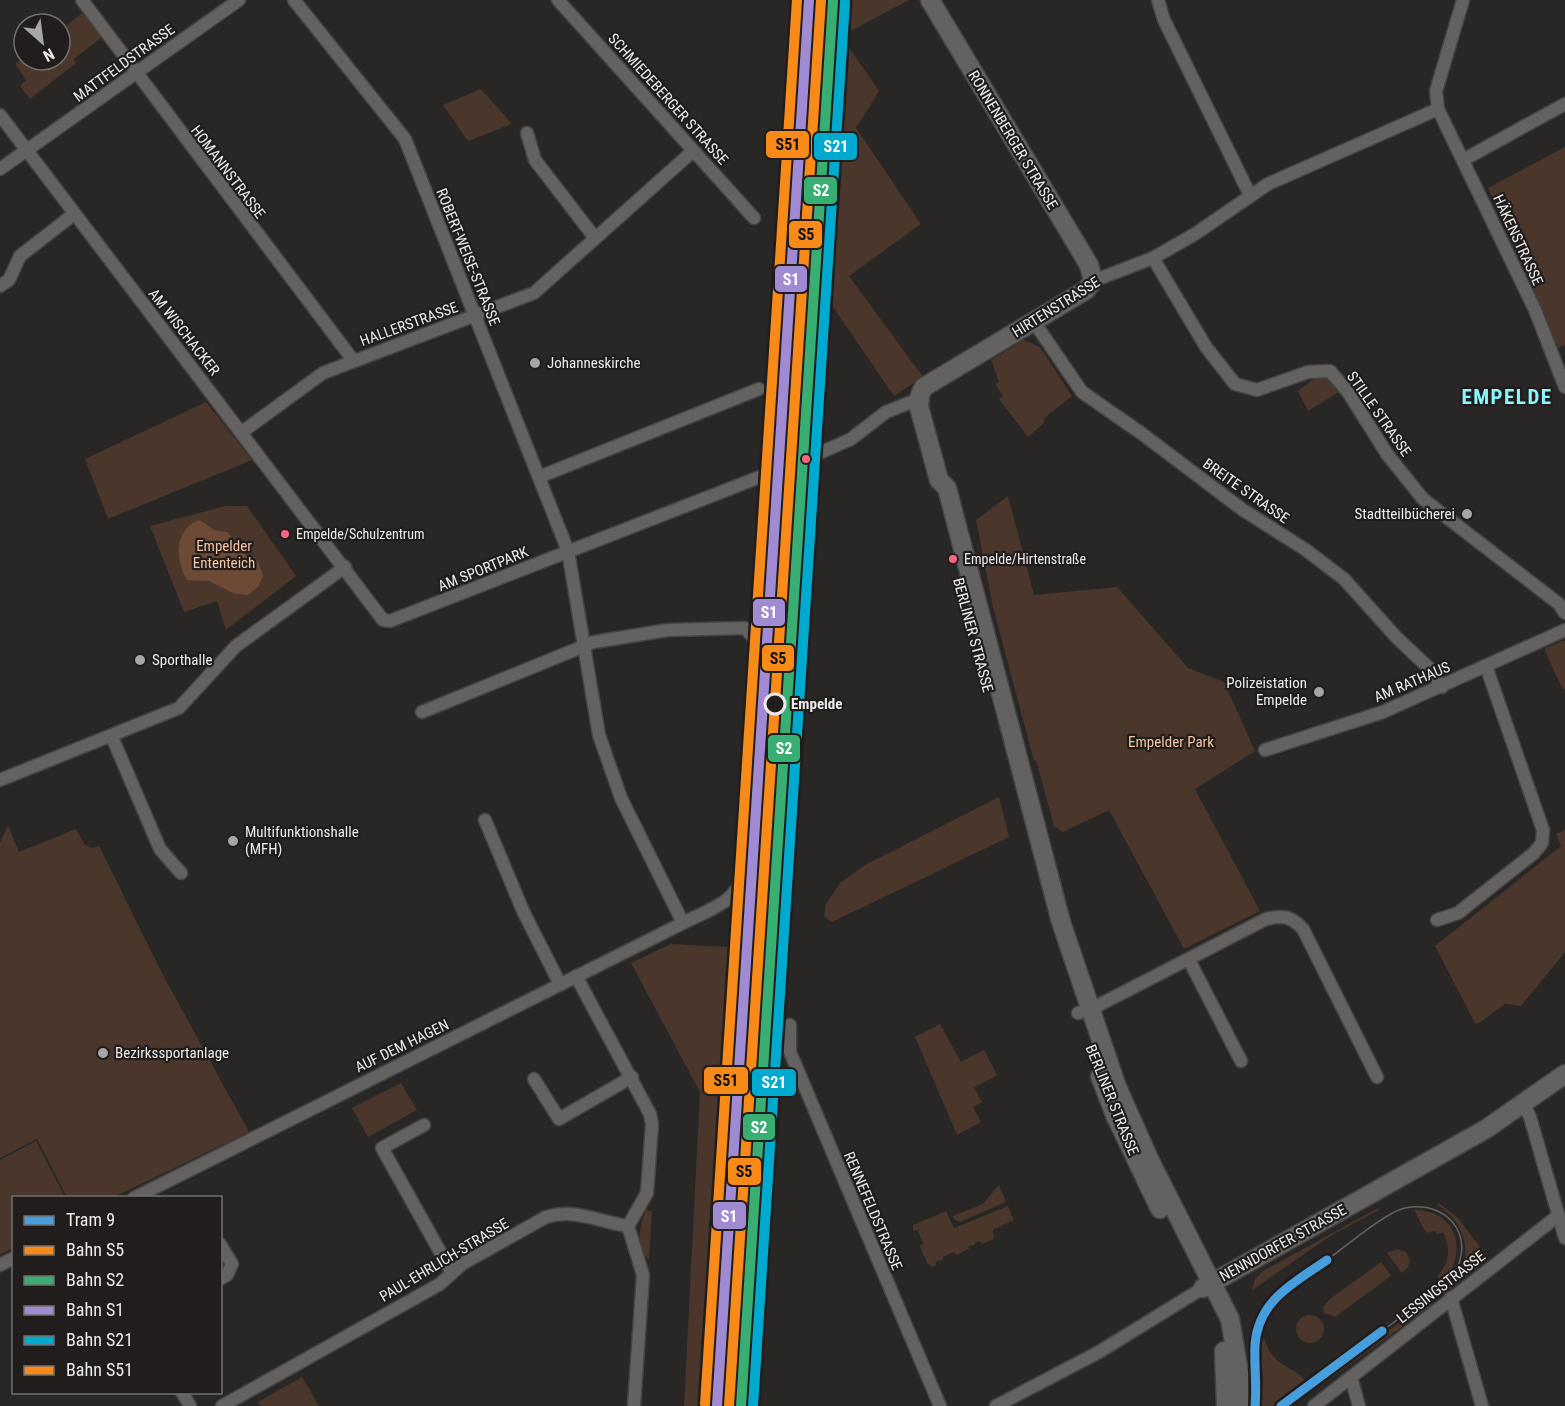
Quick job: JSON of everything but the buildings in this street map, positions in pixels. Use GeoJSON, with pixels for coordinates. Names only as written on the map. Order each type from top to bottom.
{"type":"FeatureCollection","features":[{"type":"Feature","properties":{"kind":"street","name":"HOMANNSTRASSE"},"geometry":{"type":"LineString","coordinates":[[82,0],[135,74],[353,360]]}},
{"type":"Feature","properties":{"kind":"street","name":"MATTFELDSTRASSE"},"geometry":{"type":"LineString","coordinates":[[0,169],[238,0]]}},
{"type":"Feature","properties":{"kind":"street","name":"ROBERT-WEISE-STRASSE"},"geometry":{"type":"LineString","coordinates":[[294,0],[405,139],[568,551],[599,735],[621,798],[683,923]]}},
{"type":"Feature","properties":{"kind":"street","name":"SCHMIEDEBERGER STRASSE"},"geometry":{"type":"LineString","coordinates":[[558,0],[754,218]]}},
{"type":"Feature","properties":{"kind":"street","name":"RONNENBERGER STRASSE"},"geometry":{"type":"LineString","coordinates":[[930,0],[1089,265],[1093,281]]}},
{"type":"Feature","properties":{"kind":"street"},"geometry":{"type":"LineString","coordinates":[[1158,0],[1164,20],[1250,195]]}},
{"type":"Feature","properties":{"kind":"street"},"geometry":{"type":"LineString","coordinates":[[1438,109],[1436,91],[1463,0]]}},
{"type":"Feature","properties":{"kind":"street"},"geometry":{"type":"LineString","coordinates":[[1463,160],[1565,104]]}},
{"type":"Feature","properties":{"kind":"street","name":"HIRTENSTRASSE"},"geometry":{"type":"LineString","coordinates":[[919,399],[924,387],[933,380],[1086,290],[1093,281],[1152,258],[1195,234],[1268,184],[1438,109]]}},
{"type":"Feature","properties":{"kind":"street","name":"HÄKENSTRASSE"},"geometry":{"type":"LineString","coordinates":[[1438,109],[1534,310],[1565,387]]}},
{"type":"Feature","properties":{"kind":"street","name":"AM WISCHACKER"},"geometry":{"type":"LineString","coordinates":[[0,115],[345,567]]}},
{"type":"Feature","properties":{"kind":"street"},"geometry":{"type":"LineString","coordinates":[[527,133],[535,160],[595,238]]}},
{"type":"Feature","properties":{"kind":"street","name":"HALLERSTRASSE"},"geometry":{"type":"LineString","coordinates":[[242,432],[324,373],[353,360],[534,293],[693,151]]}},
{"type":"Feature","properties":{"kind":"street"},"geometry":{"type":"LineString","coordinates":[[0,286],[9,280],[20,256],[74,214]]}},
{"type":"Feature","properties":{"kind":"street","name":"STILLE STRASSE"},"geometry":{"type":"LineString","coordinates":[[1152,258],[1206,347],[1235,384],[1257,390],[1308,372],[1330,371],[1348,392],[1387,454],[1423,499],[1559,604],[1565,613]]}},
{"type":"Feature","properties":{"kind":"street","name":"BREITE STRASSE"},"geometry":{"type":"LineString","coordinates":[[1034,322],[1076,384],[1092,401],[1141,433],[1243,510],[1306,550],[1344,579],[1397,638],[1429,668],[1442,687]]}},
{"type":"Feature","properties":{"kind":"street"},"geometry":{"type":"LineString","coordinates":[[539,477],[759,389]]}},
{"type":"Feature","properties":{"kind":"street","name":"BERLINER STRASSE"},"geometry":{"type":"LineString","coordinates":[[919,399],[939,480],[935,486],[1029,848],[1084,1011],[1115,1115],[1143,1176],[1233,1329],[1239,1373],[1239,1406]]}},
{"type":"Feature","properties":{"kind":"street","name":"AM SPORTPARK"},"geometry":{"type":"LineString","coordinates":[[345,567],[383,620],[390,621],[806,459],[850,439],[886,412],[919,399]]}},
{"type":"Feature","properties":{"kind":"street"},"geometry":{"type":"LineString","coordinates":[[0,780],[112,737],[179,708],[236,646],[345,567]]}},
{"type":"Feature","properties":{"kind":"street","name":"AUF DEM HAGEN"},"geometry":{"type":"LineString","coordinates":[[136,1196],[683,923],[730,898],[740,888],[744,874],[758,648],[753,637],[745,628],[724,627],[641,633],[594,642],[584,647]]}},
{"type":"Feature","properties":{"kind":"street","name":"AM RATHAUS"},"geometry":{"type":"LineString","coordinates":[[1265,750],[1383,712],[1565,630]]}},
{"type":"Feature","properties":{"kind":"street"},"geometry":{"type":"LineString","coordinates":[[422,712],[584,647]]}},
{"type":"Feature","properties":{"kind":"street"},"geometry":{"type":"LineString","coordinates":[[1437,920],[1458,913],[1534,853],[1542,843],[1543,830],[1486,666]]}},
{"type":"Feature","properties":{"kind":"street"},"geometry":{"type":"LineString","coordinates":[[112,737],[160,849],[181,873]]}},
{"type":"Feature","properties":{"kind":"street"},"geometry":{"type":"LineString","coordinates":[[485,820],[523,910],[560,984]]}},
{"type":"Feature","properties":{"kind":"street"},"geometry":{"type":"LineString","coordinates":[[1084,1011],[1189,960],[1266,919],[1281,915],[1293,919],[1303,928],[1322,964],[1341,1009],[1377,1077]]}},
{"type":"Feature","properties":{"kind":"street"},"geometry":{"type":"LineString","coordinates":[[1189,960],[1241,1061]]}},
{"type":"Feature","properties":{"kind":"street"},"geometry":{"type":"LineString","coordinates":[[576,976],[647,1105],[652,1124],[647,1193],[628,1226],[643,1275],[634,1406]]}},
{"type":"Feature","properties":{"kind":"street","name":"RENNEFELDSTRASSE"},"geometry":{"type":"LineString","coordinates":[[790,1025],[790,1052],[940,1406]]}},
{"type":"Feature","properties":{"kind":"street","name":"NENNDORFER STRASSE"},"geometry":{"type":"LineString","coordinates":[[996,1406],[1099,1352],[1207,1286],[1468,1140],[1524,1105],[1565,1074]]}},
{"type":"Feature","properties":{"kind":"street"},"geometry":{"type":"LineString","coordinates":[[534,1079],[559,1119],[632,1077]]}},
{"type":"Feature","properties":{"kind":"street"},"geometry":{"type":"LineString","coordinates":[[1524,1105],[1530,1117],[1565,1238]]}},
{"type":"Feature","properties":{"kind":"street"},"geometry":{"type":"LineString","coordinates":[[424,1125],[382,1148],[452,1273]]}},
{"type":"Feature","properties":{"kind":"street","name":"PAUL-EHRLICH-STRASSE"},"geometry":{"type":"LineString","coordinates":[[222,1406],[440,1284],[462,1264],[554,1214],[584,1214],[606,1222],[628,1226]]}},
{"type":"Feature","properties":{"kind":"street","name":"LESSINGSTRASSE"},"geometry":{"type":"LineString","coordinates":[[1314,1406],[1559,1215]]}},
{"type":"Feature","properties":{"kind":"street"},"geometry":{"type":"LineString","coordinates":[[222,1247],[232,1264],[227,1275],[222,1278]]}},
{"type":"Feature","properties":{"kind":"street","name":"BERLINER STRASSE"},"geometry":{"type":"LineString","coordinates":[[1207,1286],[1221,1332],[1226,1406]]}},
{"type":"Feature","properties":{"kind":"street"},"geometry":{"type":"LineString","coordinates":[[1451,1298],[1482,1406]]}},
{"type":"Feature","properties":{"kind":"street"},"geometry":{"type":"LineString","coordinates":[[1351,1377],[1359,1406]]}},
{"type":"Feature","properties":{"kind":"green space"},"geometry":{"type":"Polygon","coordinates":[[[839,0],[909,0],[841,36],[879,91],[856,128],[921,224],[849,276],[923,377],[894,396],[822,291],[839,0]]]}},
{"type":"Feature","properties":{"kind":"green space"},"geometry":{"type":"Polygon","coordinates":[[[83,13],[102,37],[74,59],[76,63],[72,66],[72,21],[83,13]]]}},
{"type":"Feature","properties":{"kind":"green space"},"geometry":{"type":"Polygon","coordinates":[[[20,72],[64,72],[30,99],[20,86],[26,80],[20,72]]]}},
{"type":"Feature","properties":{"kind":"green space"},"geometry":{"type":"Polygon","coordinates":[[[481,89],[512,124],[468,141],[443,105],[481,89]]]}},
{"type":"Feature","properties":{"kind":"green space"},"geometry":{"type":"Polygon","coordinates":[[[1565,147],[1565,345],[1558,348],[1488,188],[1565,147]]]}},
{"type":"Feature","properties":{"kind":"green space"},"geometry":{"type":"Polygon","coordinates":[[[1024,340],[1040,347],[1072,396],[1043,419],[1045,422],[1028,437],[999,399],[1003,396],[995,384],[999,382],[991,360],[1024,340]]]}},
{"type":"Feature","properties":{"kind":"green space"},"geometry":{"type":"Polygon","coordinates":[[[1315,378],[1327,378],[1339,392],[1308,411],[1298,391],[1315,378]]]}},
{"type":"Feature","properties":{"kind":"green space"},"geometry":{"type":"Polygon","coordinates":[[[206,402],[252,460],[108,519],[85,459],[206,402]]]}},
{"type":"Feature","properties":{"kind":"green space","name":"Empelder Park"},"geometry":{"type":"Polygon","coordinates":[[[1008,496],[1034,595],[1117,587],[1188,668],[1224,682],[1255,751],[1195,789],[1260,911],[1184,949],[1109,810],[1063,832],[1054,826],[1036,760],[1034,761],[993,607],[976,520],[1008,496]]]}},
{"type":"Feature","properties":{"kind":"green space","name":"Empelder Ententeich"},"geometry":{"type":"Polygon","coordinates":[[[225,506],[247,506],[296,576],[226,630],[217,601],[184,612],[150,526],[225,506]]]}},
{"type":"Feature","properties":{"kind":"green space"},"geometry":{"type":"Polygon","coordinates":[[[1565,641],[1565,688],[1563,690],[1544,649],[1565,641]]]}},
{"type":"Feature","properties":{"kind":"green space"},"geometry":{"type":"Polygon","coordinates":[[[999,797],[1009,837],[832,922],[824,916],[826,904],[841,882],[865,865],[999,797]]]}},
{"type":"Feature","properties":{"kind":"green space","name":"Bezirkssportanlage"},"geometry":{"type":"Polygon","coordinates":[[[8,825],[19,852],[76,829],[85,845],[92,848],[99,846],[163,975],[249,1132],[116,1196],[66,1196],[37,1139],[0,1158],[0,843],[8,825]]]}},
{"type":"Feature","properties":{"kind":"green space"},"geometry":{"type":"Polygon","coordinates":[[[1565,830],[1565,952],[1521,1006],[1505,1004],[1476,1025],[1435,946],[1561,846],[1556,834],[1565,830]]]}},
{"type":"Feature","properties":{"kind":"green space"},"geometry":{"type":"Polygon","coordinates":[[[671,944],[745,948],[716,1406],[684,1406],[700,1092],[631,963],[671,944]]]}},
{"type":"Feature","properties":{"kind":"green space"},"geometry":{"type":"Polygon","coordinates":[[[940,1024],[961,1062],[984,1050],[997,1075],[974,1088],[982,1102],[973,1107],[981,1122],[957,1135],[915,1037],[940,1024]]]}},
{"type":"Feature","properties":{"kind":"green space"},"geometry":{"type":"Polygon","coordinates":[[[401,1083],[417,1110],[368,1137],[352,1108],[401,1083]]]}},
{"type":"Feature","properties":{"kind":"green space"},"geometry":{"type":"Polygon","coordinates":[[[36,1141],[64,1196],[12,1196],[12,1249],[0,1255],[0,1160],[36,1141]]]}},
{"type":"Feature","properties":{"kind":"green space"},"geometry":{"type":"Polygon","coordinates":[[[999,1185],[1006,1202],[960,1222],[955,1220],[953,1216],[983,1204],[999,1185]]]}},
{"type":"Feature","properties":{"kind":"green space"},"geometry":{"type":"Polygon","coordinates":[[[1439,1203],[1458,1218],[1489,1259],[1441,1296],[1439,1294],[1451,1285],[1462,1269],[1465,1248],[1460,1229],[1447,1212],[1438,1206],[1439,1203]]]}},
{"type":"Feature","properties":{"kind":"green space"},"geometry":{"type":"Polygon","coordinates":[[[1008,1206],[1014,1220],[993,1230],[994,1239],[982,1244],[980,1241],[975,1243],[975,1245],[968,1246],[969,1249],[956,1255],[954,1252],[943,1257],[943,1260],[935,1262],[936,1265],[932,1267],[927,1263],[920,1246],[923,1244],[918,1230],[913,1231],[913,1225],[946,1211],[954,1228],[1008,1206]]]}},
{"type":"Feature","properties":{"kind":"green space"},"geometry":{"type":"Polygon","coordinates":[[[1378,1208],[1379,1210],[1332,1235],[1252,1290],[1255,1279],[1263,1271],[1378,1208]]]}},
{"type":"Feature","properties":{"kind":"green space"},"geometry":{"type":"Polygon","coordinates":[[[646,1210],[652,1211],[649,1260],[641,1249],[640,1242],[640,1229],[646,1210]]]}},
{"type":"Feature","properties":{"kind":"green space"},"geometry":{"type":"Polygon","coordinates":[[[1414,1210],[1429,1212],[1441,1217],[1455,1235],[1457,1247],[1455,1259],[1442,1283],[1437,1276],[1447,1260],[1446,1238],[1443,1232],[1426,1233],[1414,1210]]]}},
{"type":"Feature","properties":{"kind":"green space"},"geometry":{"type":"Polygon","coordinates":[[[1397,1249],[1406,1252],[1410,1260],[1408,1267],[1402,1273],[1387,1253],[1397,1249]]]}},
{"type":"Feature","properties":{"kind":"green space"},"geometry":{"type":"Polygon","coordinates":[[[1381,1262],[1391,1276],[1335,1317],[1324,1313],[1323,1307],[1330,1299],[1381,1262]]]}},
{"type":"Feature","properties":{"kind":"green space"},"geometry":{"type":"Polygon","coordinates":[[[1429,1301],[1432,1305],[1323,1384],[1320,1381],[1429,1301]]]}},
{"type":"Feature","properties":{"kind":"green space"},"geometry":{"type":"Polygon","coordinates":[[[1310,1315],[1320,1319],[1324,1329],[1320,1339],[1310,1343],[1300,1339],[1296,1329],[1300,1319],[1310,1315]]]}},
{"type":"Feature","properties":{"kind":"green space"},"geometry":{"type":"Polygon","coordinates":[[[1264,1338],[1279,1362],[1295,1371],[1306,1382],[1273,1406],[1260,1406],[1263,1381],[1260,1339],[1264,1338]]]}},
{"type":"Feature","properties":{"kind":"green space"},"geometry":{"type":"Polygon","coordinates":[[[302,1377],[319,1406],[261,1406],[258,1402],[302,1377]]]}},
{"type":"Feature","properties":{"kind":"shaded area"},"geometry":{"type":"Polygon","coordinates":[[[200,520],[214,530],[227,532],[248,558],[258,561],[263,576],[258,587],[248,595],[235,594],[209,581],[187,580],[180,564],[179,546],[185,530],[200,520]]]}},
{"type":"Feature","properties":{"kind":"tram line"},"geometry":{"type":"LineString","coordinates":[[1327,1260],[1387,1216],[1405,1208],[1422,1207],[1437,1211],[1449,1218],[1457,1228],[1461,1241],[1461,1254],[1457,1269],[1447,1283],[1382,1331]]}},
{"type":"Feature","properties":{"kind":"tram line","name":"9"},"geometry":{"type":"LineString","coordinates":[[1255,1406],[1255,1345],[1263,1316],[1280,1294],[1327,1260]]}},
{"type":"Feature","properties":{"kind":"tram line","name":"9"},"geometry":{"type":"LineString","coordinates":[[1281,1406],[1382,1331]]}},
{"type":"Feature","properties":{"kind":"rail line","name":"S51"},"geometry":{"type":"LineString","coordinates":[[705,1404],[797,0]]}},
{"type":"Feature","properties":{"kind":"rail line","name":"S1"},"geometry":{"type":"LineString","coordinates":[[717,1405],[809,0]]}},
{"type":"Feature","properties":{"kind":"rail line","name":"S5"},"geometry":{"type":"LineString","coordinates":[[729,1406],[821,0]]}},
{"type":"Feature","properties":{"kind":"rail line","name":"S2"},"geometry":{"type":"LineString","coordinates":[[741,1406],[833,1]]}},
{"type":"Feature","properties":{"kind":"rail line","name":"S21"},"geometry":{"type":"LineString","coordinates":[[753,1406],[845,2]]}},
{"type":"Feature","properties":{"kind":"place","name":"Johanneskirche"},"geometry":{"type":"Point","coordinates":[535,363]}},
{"type":"Feature","properties":{"kind":"place","name":"Stadtteilbücherei"},"geometry":{"type":"Point","coordinates":[1467,514]}},
{"type":"Feature","properties":{"kind":"place","name":"Empelde/Schulzentrum"},"geometry":{"type":"Point","coordinates":[285,534]}},
{"type":"Feature","properties":{"kind":"place","name":"Empelde/Hirtenstraße"},"geometry":{"type":"Point","coordinates":[953,559]}},
{"type":"Feature","properties":{"kind":"place","name":"Sporthalle"},"geometry":{"type":"Point","coordinates":[140,660]}},
{"type":"Feature","properties":{"kind":"place","name":"Polizeistation Empelde"},"geometry":{"type":"Point","coordinates":[1319,692]}},
{"type":"Feature","properties":{"kind":"place","name":"Empelde"},"geometry":{"type":"Point","coordinates":[775,704]}},
{"type":"Feature","properties":{"kind":"place","name":"Multifunktionshalle (MFH)"},"geometry":{"type":"Point","coordinates":[233,841]}},
{"type":"Feature","properties":{"kind":"place","name":"Bezirkssportanlage"},"geometry":{"type":"Point","coordinates":[103,1053]}},
{"type":"Feature","properties":{"kind":"district","name":"EMPELDE"},"geometry":{"type":"Point","coordinates":[1507,397]}}]}
